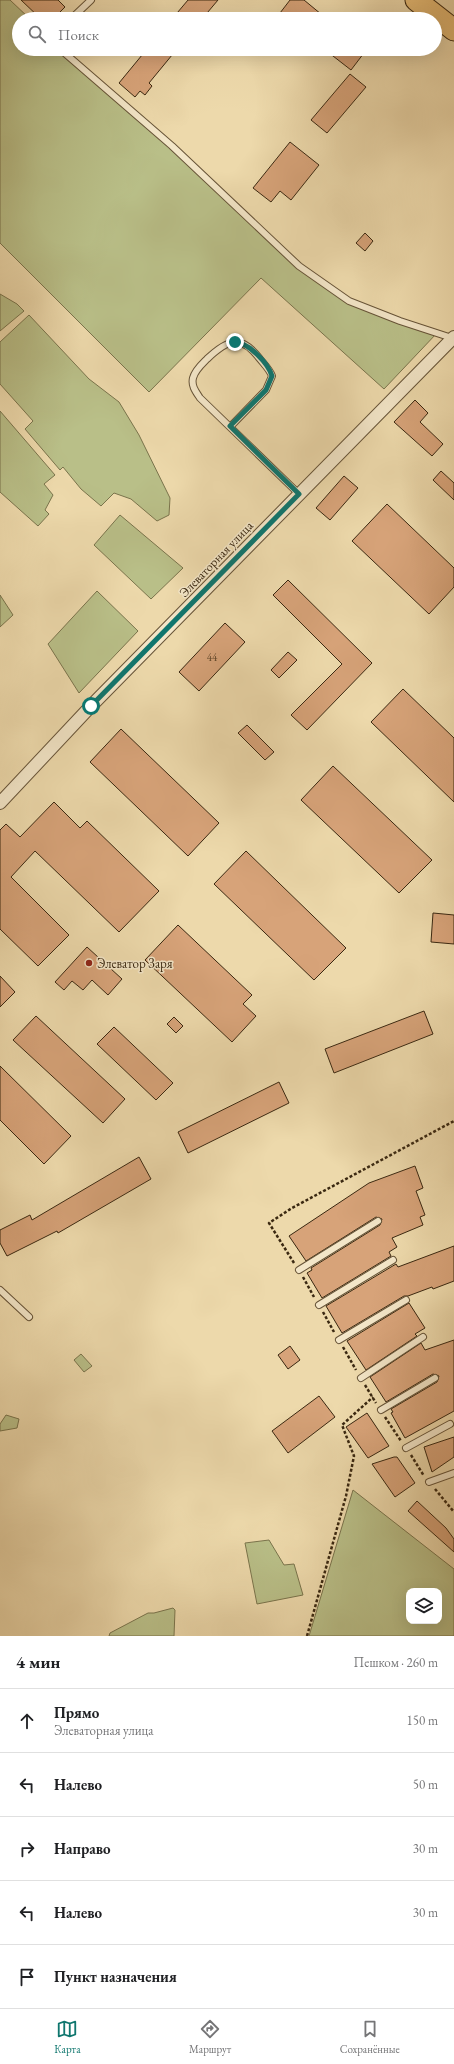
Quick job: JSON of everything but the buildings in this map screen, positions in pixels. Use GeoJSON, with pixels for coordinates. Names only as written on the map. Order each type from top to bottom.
{"type":"FeatureCollection","features":[{"type":"Feature","properties":{"kind":"highway"},"geometry":{"type":"LineString","coordinates":[[416,0],[431,12]]}},
{"type":"Feature","properties":{"kind":"highway"},"geometry":{"type":"LineString","coordinates":[[442,21],[454,30]]}},
{"type":"Feature","properties":{"kind":"street","name":"Элеваторная улица"},"geometry":{"type":"LineString","coordinates":[[0,802],[91,706],[453,338]]}},
{"type":"Feature","properties":{"kind":"lane"},"geometry":{"type":"LineString","coordinates":[[78,12],[91,0]]}},
{"type":"Feature","properties":{"kind":"lane"},"geometry":{"type":"LineString","coordinates":[[68,56],[172,146],[300,266],[349,301],[400,321],[453,338]]}},
{"type":"Feature","properties":{"kind":"lane"},"geometry":{"type":"LineString","coordinates":[[230,426],[266,390],[272,376],[252,350],[245,344],[235,342],[220,347],[200,365],[193,379],[195,390],[200,398],[299,494]]}},
{"type":"Feature","properties":{"kind":"lane"},"geometry":{"type":"LineString","coordinates":[[299,1270],[378,1221]]}},
{"type":"Feature","properties":{"kind":"lane"},"geometry":{"type":"LineString","coordinates":[[318,1304],[393,1260]]}},
{"type":"Feature","properties":{"kind":"lane"},"geometry":{"type":"LineString","coordinates":[[0,1290],[29,1317]]}},
{"type":"Feature","properties":{"kind":"lane"},"geometry":{"type":"LineString","coordinates":[[339,1340],[406,1300]]}},
{"type":"Feature","properties":{"kind":"lane"},"geometry":{"type":"LineString","coordinates":[[361,1378],[423,1337]]}},
{"type":"Feature","properties":{"kind":"lane"},"geometry":{"type":"LineString","coordinates":[[381,1410],[435,1378]]}},
{"type":"Feature","properties":{"kind":"lane"},"geometry":{"type":"LineString","coordinates":[[406,1448],[450,1424]]}},
{"type":"Feature","properties":{"kind":"lane"},"geometry":{"type":"LineString","coordinates":[[429,1482],[454,1473]]}},
{"type":"Feature","properties":{"kind":"path"},"geometry":{"type":"LineString","coordinates":[[454,1122],[292,1208],[269,1223],[299,1270],[381,1410],[429,1482],[454,1512]]}},
{"type":"Feature","properties":{"kind":"path"},"geometry":{"type":"LineString","coordinates":[[306,1636],[346,1496],[354,1456],[342,1425],[373,1397]]}},
{"type":"Feature","properties":{"kind":"green space"},"geometry":{"type":"Polygon","coordinates":[[[0,0],[10,0],[23,12],[12,12],[12,56],[70,56],[310,276],[341,296],[437,333],[384,389],[261,278],[149,392],[0,243],[0,0]]]}},
{"type":"Feature","properties":{"kind":"green space"},"geometry":{"type":"Polygon","coordinates":[[[0,294],[17,304],[24,311],[0,331],[0,294]]]}},
{"type":"Feature","properties":{"kind":"green space"},"geometry":{"type":"Polygon","coordinates":[[[29,315],[89,379],[119,402],[139,435],[170,498],[169,515],[157,521],[131,499],[114,493],[101,506],[81,489],[63,467],[60,470],[25,429],[33,421],[0,384],[0,342],[29,315]]]}},
{"type":"Feature","properties":{"kind":"green space"},"geometry":{"type":"Polygon","coordinates":[[[0,411],[55,475],[44,484],[53,495],[45,510],[49,514],[38,526],[0,492],[0,411]]]}},
{"type":"Feature","properties":{"kind":"green space"},"geometry":{"type":"Polygon","coordinates":[[[120,515],[183,568],[151,599],[94,545],[120,515]]]}},
{"type":"Feature","properties":{"kind":"green space"},"geometry":{"type":"Polygon","coordinates":[[[97,591],[138,631],[79,693],[48,644],[97,591]]]}},
{"type":"Feature","properties":{"kind":"green space"},"geometry":{"type":"Polygon","coordinates":[[[0,595],[13,615],[0,627],[0,595]]]}},
{"type":"Feature","properties":{"kind":"green space"},"geometry":{"type":"Polygon","coordinates":[[[81,1354],[92,1366],[84,1372],[74,1360],[81,1354]]]}},
{"type":"Feature","properties":{"kind":"green space"},"geometry":{"type":"Polygon","coordinates":[[[6,1415],[19,1419],[17,1428],[0,1431],[0,1424],[6,1415]]]}},
{"type":"Feature","properties":{"kind":"green space"},"geometry":{"type":"Polygon","coordinates":[[[353,1490],[454,1569],[454,1636],[309,1636],[353,1490]]]}},
{"type":"Feature","properties":{"kind":"green space"},"geometry":{"type":"Polygon","coordinates":[[[269,1540],[284,1565],[294,1564],[303,1595],[257,1604],[245,1543],[269,1540]]]}},
{"type":"Feature","properties":{"kind":"green space"},"geometry":{"type":"Polygon","coordinates":[[[173,1608],[175,1610],[174,1636],[109,1636],[110,1633],[148,1613],[173,1608]]]}},
{"type":"Feature","properties":{"kind":"place","name":"Элеватор Заря"},"geometry":{"type":"Point","coordinates":[89,963]}},
{"type":"Feature","properties":{"kind":"route"},"geometry":{"type":"LineString","coordinates":[[91,706],[299,494],[230,426],[266,390],[272,381],[271,373],[252,350],[241,342],[235,342]]}}]}
